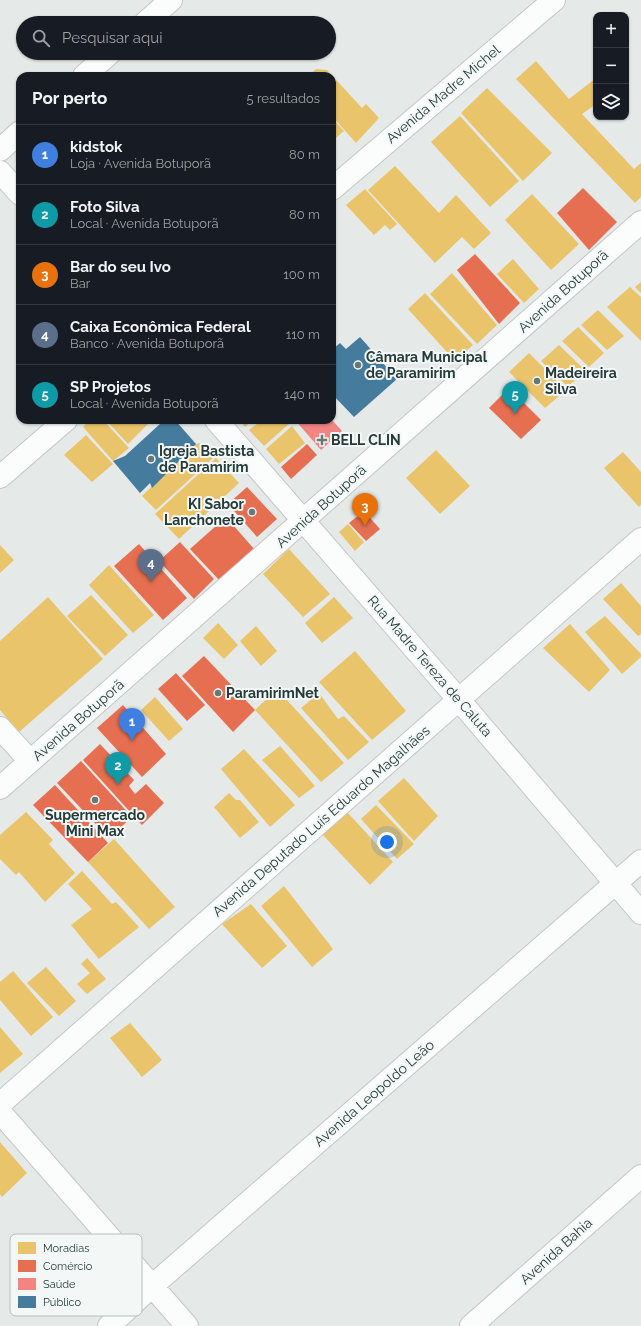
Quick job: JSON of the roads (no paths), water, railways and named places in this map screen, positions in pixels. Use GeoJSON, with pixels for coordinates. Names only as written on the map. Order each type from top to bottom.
{"type":"FeatureCollection","features":[{"type":"Feature","properties":{"kind":"street"},"geometry":{"type":"LineString","coordinates":[[153,16],[171,0]]}},
{"type":"Feature","properties":{"kind":"street","name":"Avenida Madre Michel"},"geometry":{"type":"LineString","coordinates":[[336,186],[554,0]]}},
{"type":"Feature","properties":{"kind":"street"},"geometry":{"type":"LineString","coordinates":[[89,72],[102,60]]}},
{"type":"Feature","properties":{"kind":"street"},"geometry":{"type":"LineString","coordinates":[[0,150],[16,136]]}},
{"type":"Feature","properties":{"kind":"street"},"geometry":{"type":"LineString","coordinates":[[0,172],[16,190]]}},
{"type":"Feature","properties":{"kind":"street","name":"Avenida Botuporã"},"geometry":{"type":"LineString","coordinates":[[0,788],[305,521],[641,222]]}},
{"type":"Feature","properties":{"kind":"street"},"geometry":{"type":"LineString","coordinates":[[0,477],[61,424]]}},
{"type":"Feature","properties":{"kind":"street","name":"Rua Madre Tereza de Caluta"},"geometry":{"type":"LineString","coordinates":[[220,424],[459,700],[641,914]]}},
{"type":"Feature","properties":{"kind":"street","name":"Avenida Deputado Luís Eduardo Magalhães"},"geometry":{"type":"LineString","coordinates":[[0,1104],[641,539]]}},
{"type":"Feature","properties":{"kind":"street"},"geometry":{"type":"LineString","coordinates":[[0,728],[30,761]]}},
{"type":"Feature","properties":{"kind":"street","name":"Avenida Leopoldo Leão"},"geometry":{"type":"LineString","coordinates":[[142,1295],[641,861]]}},
{"type":"Feature","properties":{"kind":"street"},"geometry":{"type":"LineString","coordinates":[[0,1112],[107,1234]]}},
{"type":"Feature","properties":{"kind":"street","name":"Avenida Bahia"},"geometry":{"type":"LineString","coordinates":[[486,1322],[641,1176]]}},
{"type":"Feature","properties":{"kind":"street"},"geometry":{"type":"LineString","coordinates":[[142,1275],[187,1326]]}},
{"type":"Feature","properties":{"kind":"street","name":"Avenida Leopoldo Leão"},"geometry":{"type":"LineString","coordinates":[[109,1326],[120,1316]]}},
{"type":"Feature","properties":{"kind":"place","name":"Câmara Municipal de Paramirim"},"geometry":{"type":"Point","coordinates":[358,365]}},
{"type":"Feature","properties":{"kind":"place","name":"Madeireira Silva"},"geometry":{"type":"Point","coordinates":[537,381]}},
{"type":"Feature","properties":{"kind":"place","name":"SP Projetos"},"geometry":{"type":"Point","coordinates":[515,414]}},
{"type":"Feature","properties":{"kind":"place","name":"BELL CLIN"},"geometry":{"type":"Point","coordinates":[322,440]}},
{"type":"Feature","properties":{"kind":"place","name":"Igreja Bastista de Paramirim"},"geometry":{"type":"Point","coordinates":[151,459]}},
{"type":"Feature","properties":{"kind":"place","name":"KI Sabor Lanchonete"},"geometry":{"type":"Point","coordinates":[252,512]}},
{"type":"Feature","properties":{"kind":"place","name":"Bar do seu Ivo"},"geometry":{"type":"Point","coordinates":[365,526]}},
{"type":"Feature","properties":{"kind":"place","name":"Caixa Econômica Federal"},"geometry":{"type":"Point","coordinates":[151,582]}},
{"type":"Feature","properties":{"kind":"place","name":"ParamirimNet"},"geometry":{"type":"Point","coordinates":[218,693]}},
{"type":"Feature","properties":{"kind":"place","name":"kidstok"},"geometry":{"type":"Point","coordinates":[132,741]}},
{"type":"Feature","properties":{"kind":"place","name":"Foto Silva"},"geometry":{"type":"Point","coordinates":[118,785]}},
{"type":"Feature","properties":{"kind":"place","name":"Supermercado Mini Max"},"geometry":{"type":"Point","coordinates":[95,800]}}]}
